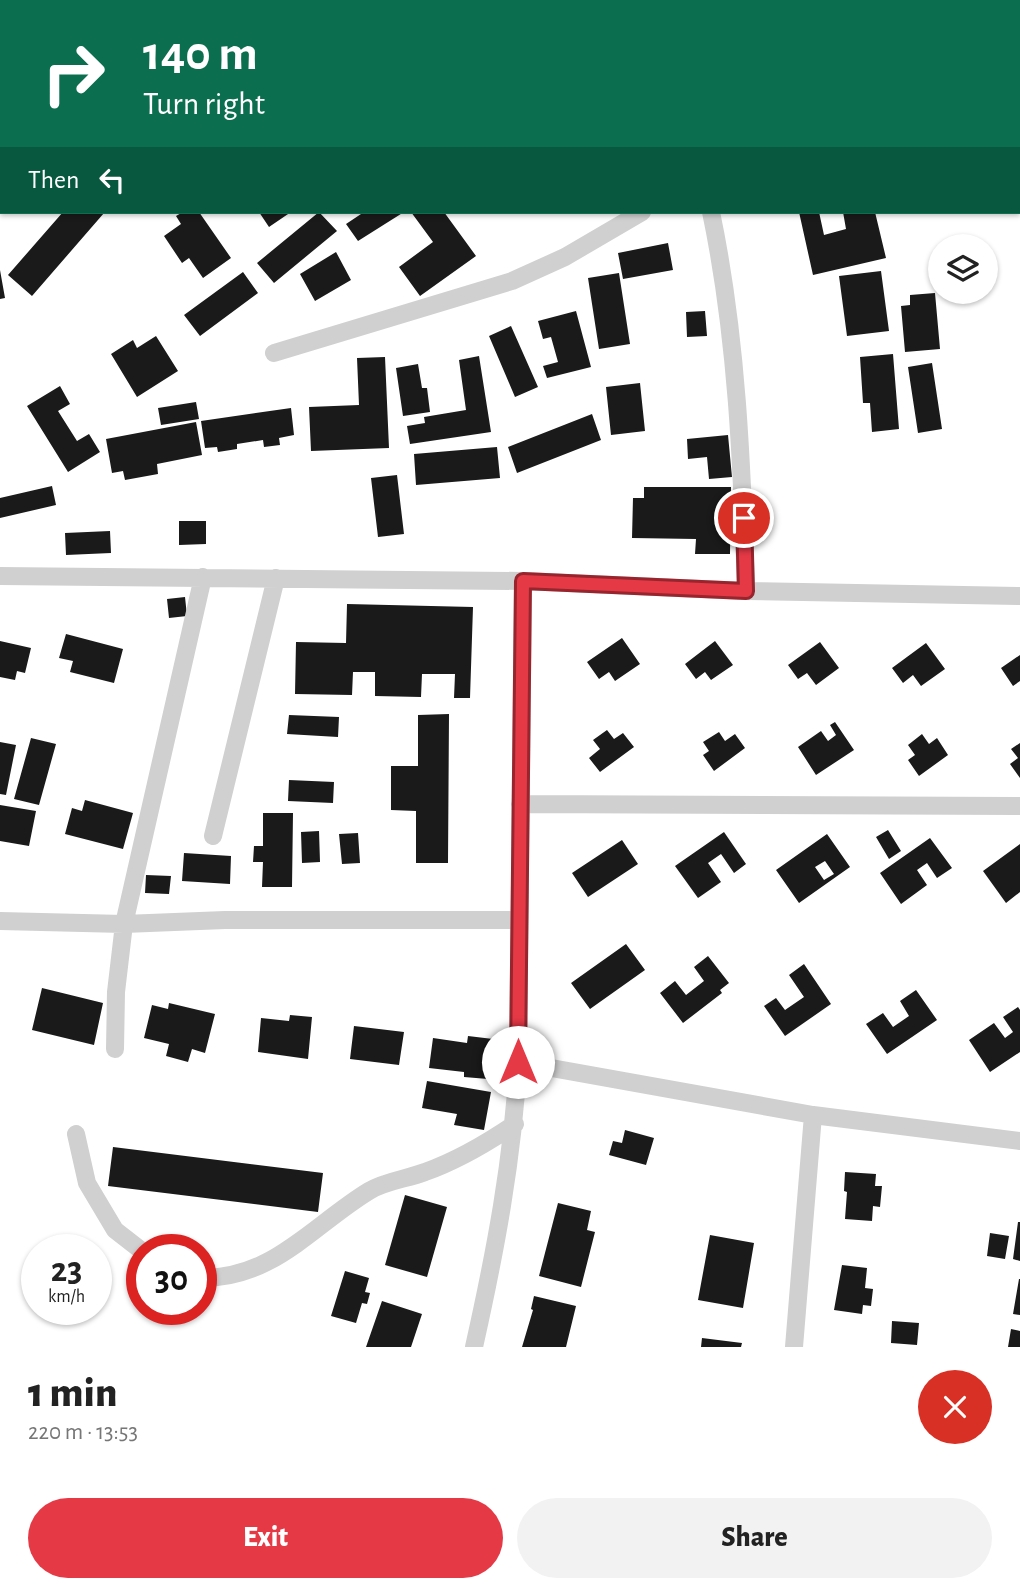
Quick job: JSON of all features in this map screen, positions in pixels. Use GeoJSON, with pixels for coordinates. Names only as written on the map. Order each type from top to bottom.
{"type":"FeatureCollection","features":[{"type":"Feature","properties":{"kind":"street"},"geometry":{"type":"LineString","coordinates":[[274,353],[512,281],[565,257],[639,214]]}},
{"type":"Feature","properties":{"kind":"street"},"geometry":{"type":"LineString","coordinates":[[711,214],[720,253],[741,446],[746,591]]}},
{"type":"Feature","properties":{"kind":"street"},"geometry":{"type":"LineString","coordinates":[[0,576],[523,581],[746,591],[1020,596]]}},
{"type":"Feature","properties":{"kind":"street"},"geometry":{"type":"LineString","coordinates":[[115,1049],[116,992],[124,924],[203,578]]}},
{"type":"Feature","properties":{"kind":"street"},"geometry":{"type":"LineString","coordinates":[[213,836],[276,578]]}},
{"type":"Feature","properties":{"kind":"street"},"geometry":{"type":"LineString","coordinates":[[474,1347],[500,1221],[514,1124],[518,1062],[523,581]]}},
{"type":"Feature","properties":{"kind":"street"},"geometry":{"type":"LineString","coordinates":[[520,804],[1020,806]]}},
{"type":"Feature","properties":{"kind":"street"},"geometry":{"type":"LineString","coordinates":[[0,921],[124,924],[225,920],[519,920]]}},
{"type":"Feature","properties":{"kind":"street"},"geometry":{"type":"LineString","coordinates":[[518,1062],[813,1115],[1020,1141]]}},
{"type":"Feature","properties":{"kind":"street"},"geometry":{"type":"LineString","coordinates":[[794,1347],[813,1115]]}},
{"type":"Feature","properties":{"kind":"street"},"geometry":{"type":"LineString","coordinates":[[217,1278],[268,1262],[309,1237],[371,1190],[427,1171],[492,1139],[514,1124]]}},
{"type":"Feature","properties":{"kind":"street"},"geometry":{"type":"LineString","coordinates":[[76,1134],[87,1183],[115,1230],[126,1239]]}},
{"type":"Feature","properties":{"kind":"building"},"geometry":{"type":"Polygon","coordinates":[[[61,214],[103,214],[32,296],[8,275],[61,214]]]}},
{"type":"Feature","properties":{"kind":"building"},"geometry":{"type":"Polygon","coordinates":[[[200,214],[231,258],[203,278],[189,258],[182,263],[164,236],[181,224],[176,216],[200,214]]]}},
{"type":"Feature","properties":{"kind":"building"},"geometry":{"type":"Polygon","coordinates":[[[260,214],[288,214],[269,227],[260,214]]]}},
{"type":"Feature","properties":{"kind":"building"},"geometry":{"type":"Polygon","coordinates":[[[317,214],[321,214],[337,231],[274,283],[257,263],[317,214]]]}},
{"type":"Feature","properties":{"kind":"building"},"geometry":{"type":"Polygon","coordinates":[[[361,214],[401,214],[358,241],[346,224],[361,214]]]}},
{"type":"Feature","properties":{"kind":"building"},"geometry":{"type":"Polygon","coordinates":[[[412,214],[445,214],[476,256],[420,296],[399,267],[433,242],[412,214]]]}},
{"type":"Feature","properties":{"kind":"building"},"geometry":{"type":"Polygon","coordinates":[[[799,214],[819,214],[824,235],[846,229],[843,214],[875,214],[886,258],[813,275],[799,214]]]}},
{"type":"Feature","properties":{"kind":"building"},"geometry":{"type":"Polygon","coordinates":[[[668,243],[673,270],[623,279],[618,253],[668,243]]]}},
{"type":"Feature","properties":{"kind":"building"},"geometry":{"type":"Polygon","coordinates":[[[336,252],[351,280],[315,301],[300,274],[336,252]]]}},
{"type":"Feature","properties":{"kind":"building"},"geometry":{"type":"Polygon","coordinates":[[[0,270],[5,298],[0,299],[0,270]]]}},
{"type":"Feature","properties":{"kind":"building"},"geometry":{"type":"Polygon","coordinates":[[[881,271],[889,331],[847,336],[839,276],[881,271]]]}},
{"type":"Feature","properties":{"kind":"building"},"geometry":{"type":"Polygon","coordinates":[[[243,272],[258,293],[200,336],[184,315],[243,272]]]}},
{"type":"Feature","properties":{"kind":"building"},"geometry":{"type":"Polygon","coordinates":[[[619,273],[630,344],[599,349],[588,278],[619,273]]]}},
{"type":"Feature","properties":{"kind":"building"},"geometry":{"type":"Polygon","coordinates":[[[928,294],[928,304],[936,304],[940,349],[905,352],[901,306],[910,305],[910,295],[928,294]]]}},
{"type":"Feature","properties":{"kind":"building"},"geometry":{"type":"Polygon","coordinates":[[[576,311],[591,367],[547,378],[543,366],[558,362],[551,337],[543,339],[538,321],[576,311]]]}},
{"type":"Feature","properties":{"kind":"building"},"geometry":{"type":"Polygon","coordinates":[[[705,311],[707,336],[687,337],[686,312],[705,311]]]}},
{"type":"Feature","properties":{"kind":"building"},"geometry":{"type":"Polygon","coordinates":[[[511,326],[538,387],[515,397],[489,336],[511,326]]]}},
{"type":"Feature","properties":{"kind":"building"},"geometry":{"type":"Polygon","coordinates":[[[156,336],[178,371],[137,397],[111,354],[133,340],[137,348],[156,336]]]}},
{"type":"Feature","properties":{"kind":"building"},"geometry":{"type":"Polygon","coordinates":[[[893,354],[899,429],[872,432],[870,403],[863,403],[860,357],[893,354]]]}},
{"type":"Feature","properties":{"kind":"building"},"geometry":{"type":"Polygon","coordinates":[[[479,356],[491,432],[410,444],[407,426],[425,423],[424,417],[466,410],[459,360],[479,356]]]}},
{"type":"Feature","properties":{"kind":"building"},"geometry":{"type":"Polygon","coordinates":[[[385,357],[389,448],[311,451],[309,407],[359,405],[357,358],[385,357]]]}},
{"type":"Feature","properties":{"kind":"building"},"geometry":{"type":"Polygon","coordinates":[[[932,363],[942,429],[918,433],[908,367],[932,363]]]}},
{"type":"Feature","properties":{"kind":"building"},"geometry":{"type":"Polygon","coordinates":[[[418,364],[422,388],[427,388],[430,412],[403,416],[396,368],[418,364]]]}},
{"type":"Feature","properties":{"kind":"building"},"geometry":{"type":"Polygon","coordinates":[[[640,383],[645,431],[611,435],[606,387],[640,383]]]}},
{"type":"Feature","properties":{"kind":"building"},"geometry":{"type":"Polygon","coordinates":[[[60,386],[70,404],[58,411],[77,441],[89,434],[100,452],[68,472],[27,406],[60,386]]]}},
{"type":"Feature","properties":{"kind":"building"},"geometry":{"type":"Polygon","coordinates":[[[196,402],[199,419],[161,425],[158,408],[196,402]]]}},
{"type":"Feature","properties":{"kind":"building"},"geometry":{"type":"Polygon","coordinates":[[[291,408],[294,435],[279,438],[280,445],[264,447],[263,440],[237,444],[237,449],[218,452],[217,447],[205,448],[201,421],[291,408]]]}},
{"type":"Feature","properties":{"kind":"building"},"geometry":{"type":"Polygon","coordinates":[[[592,414],[601,440],[517,473],[508,447],[592,414]]]}},
{"type":"Feature","properties":{"kind":"building"},"geometry":{"type":"Polygon","coordinates":[[[196,422],[202,455],[157,464],[158,474],[125,480],[123,471],[112,473],[106,439],[196,422]]]}},
{"type":"Feature","properties":{"kind":"building"},"geometry":{"type":"Polygon","coordinates":[[[728,435],[732,477],[709,479],[707,457],[688,459],[687,439],[728,435]]]}},
{"type":"Feature","properties":{"kind":"building"},"geometry":{"type":"Polygon","coordinates":[[[497,447],[500,478],[416,485],[414,454],[497,447]]]}},
{"type":"Feature","properties":{"kind":"building"},"geometry":{"type":"Polygon","coordinates":[[[397,475],[404,534],[378,537],[371,478],[397,475]]]}},
{"type":"Feature","properties":{"kind":"building"},"geometry":{"type":"Polygon","coordinates":[[[52,486],[56,505],[0,518],[0,498],[52,486]]]}},
{"type":"Feature","properties":{"kind":"building"},"geometry":{"type":"Polygon","coordinates":[[[644,487],[731,487],[730,554],[695,554],[696,539],[632,538],[633,498],[644,498],[644,487]]]}},
{"type":"Feature","properties":{"kind":"building"},"geometry":{"type":"Polygon","coordinates":[[[179,521],[206,521],[206,544],[179,545],[179,521]]]}},
{"type":"Feature","properties":{"kind":"building"},"geometry":{"type":"Polygon","coordinates":[[[110,531],[111,553],[66,555],[65,533],[110,531]]]}},
{"type":"Feature","properties":{"kind":"building"},"geometry":{"type":"Polygon","coordinates":[[[185,597],[187,616],[169,618],[167,599],[185,597]]]}},
{"type":"Feature","properties":{"kind":"building"},"geometry":{"type":"Polygon","coordinates":[[[347,604],[473,607],[470,698],[454,698],[455,674],[422,674],[421,697],[375,696],[375,672],[353,672],[352,695],[295,694],[296,642],[346,643],[347,604]]]}},
{"type":"Feature","properties":{"kind":"building"},"geometry":{"type":"Polygon","coordinates":[[[66,634],[123,649],[114,683],[70,672],[73,661],[59,658],[66,634]]]}},
{"type":"Feature","properties":{"kind":"building"},"geometry":{"type":"Polygon","coordinates":[[[622,638],[640,664],[615,681],[609,672],[599,679],[587,662],[622,638]]]}},
{"type":"Feature","properties":{"kind":"building"},"geometry":{"type":"Polygon","coordinates":[[[0,641],[31,648],[25,673],[17,671],[15,680],[0,677],[0,641]]]}},
{"type":"Feature","properties":{"kind":"building"},"geometry":{"type":"Polygon","coordinates":[[[715,641],[733,665],[711,680],[705,672],[696,679],[685,664],[715,641]]]}},
{"type":"Feature","properties":{"kind":"building"},"geometry":{"type":"Polygon","coordinates":[[[820,642],[839,668],[816,685],[807,673],[798,679],[788,665],[820,642]]]}},
{"type":"Feature","properties":{"kind":"building"},"geometry":{"type":"Polygon","coordinates":[[[926,643],[945,669],[921,686],[913,675],[903,683],[892,668],[926,643]]]}},
{"type":"Feature","properties":{"kind":"building"},"geometry":{"type":"Polygon","coordinates":[[[1020,655],[1020,681],[1013,686],[1001,668],[1020,655]]]}},
{"type":"Feature","properties":{"kind":"building"},"geometry":{"type":"Polygon","coordinates":[[[449,714],[448,863],[416,863],[416,811],[391,810],[391,766],[418,766],[418,715],[449,714]]]}},
{"type":"Feature","properties":{"kind":"building"},"geometry":{"type":"Polygon","coordinates":[[[289,715],[339,717],[338,737],[287,734],[289,715]]]}},
{"type":"Feature","properties":{"kind":"building"},"geometry":{"type":"Polygon","coordinates":[[[835,722],[854,750],[816,775],[798,747],[821,731],[828,741],[836,735],[830,725],[835,722]]]}},
{"type":"Feature","properties":{"kind":"building"},"geometry":{"type":"Polygon","coordinates":[[[607,730],[614,739],[623,733],[634,747],[600,772],[589,758],[600,749],[593,740],[607,730]]]}},
{"type":"Feature","properties":{"kind":"building"},"geometry":{"type":"Polygon","coordinates":[[[719,732],[725,741],[735,734],[745,748],[714,771],[703,755],[709,751],[703,742],[719,732]]]}},
{"type":"Feature","properties":{"kind":"building"},"geometry":{"type":"Polygon","coordinates":[[[922,734],[929,744],[937,738],[948,755],[919,776],[908,760],[915,755],[908,745],[922,734]]]}},
{"type":"Feature","properties":{"kind":"building"},"geometry":{"type":"Polygon","coordinates":[[[31,738],[56,744],[39,805],[14,799],[31,738]]]}},
{"type":"Feature","properties":{"kind":"building"},"geometry":{"type":"Polygon","coordinates":[[[0,742],[16,745],[6,795],[0,794],[0,742]]]}},
{"type":"Feature","properties":{"kind":"building"},"geometry":{"type":"Polygon","coordinates":[[[1020,743],[1020,778],[1010,764],[1018,758],[1011,749],[1020,743]]]}},
{"type":"Feature","properties":{"kind":"building"},"geometry":{"type":"Polygon","coordinates":[[[289,780],[334,782],[333,803],[288,801],[289,780]]]}},
{"type":"Feature","properties":{"kind":"building"},"geometry":{"type":"Polygon","coordinates":[[[85,800],[133,813],[123,849],[65,834],[72,808],[82,811],[85,800]]]}},
{"type":"Feature","properties":{"kind":"building"},"geometry":{"type":"Polygon","coordinates":[[[0,805],[36,811],[29,846],[0,841],[0,805]]]}},
{"type":"Feature","properties":{"kind":"building"},"geometry":{"type":"Polygon","coordinates":[[[263,813],[293,813],[292,887],[262,887],[263,862],[253,862],[254,846],[263,846],[263,813]]]}},
{"type":"Feature","properties":{"kind":"building"},"geometry":{"type":"Polygon","coordinates":[[[888,830],[901,851],[889,859],[876,837],[888,830]]]}},
{"type":"Feature","properties":{"kind":"building"},"geometry":{"type":"Polygon","coordinates":[[[319,831],[320,862],[302,863],[301,832],[319,831]]]}},
{"type":"Feature","properties":{"kind":"building"},"geometry":{"type":"Polygon","coordinates":[[[724,832],[746,864],[734,873],[721,854],[708,863],[721,882],[698,898],[675,866],[724,832]]]}},
{"type":"Feature","properties":{"kind":"building"},"geometry":{"type":"Polygon","coordinates":[[[358,833],[360,863],[342,864],[339,834],[358,833]]]}},
{"type":"Feature","properties":{"kind":"building"},"geometry":{"type":"Polygon","coordinates":[[[827,834],[850,867],[799,903],[776,870],[827,834]],[[825,861],[815,867],[824,880],[834,874],[825,861]]]}},
{"type":"Feature","properties":{"kind":"building"},"geometry":{"type":"Polygon","coordinates":[[[930,838],[952,868],[937,878],[927,863],[917,870],[927,885],[901,904],[880,873],[930,838]]]}},
{"type":"Feature","properties":{"kind":"building"},"geometry":{"type":"Polygon","coordinates":[[[622,840],[638,864],[588,897],[572,873],[622,840]]]}},
{"type":"Feature","properties":{"kind":"building"},"geometry":{"type":"Polygon","coordinates":[[[1020,844],[1020,892],[1006,903],[983,871],[1020,844]]]}},
{"type":"Feature","properties":{"kind":"building"},"geometry":{"type":"Polygon","coordinates":[[[184,853],[231,856],[230,884],[182,881],[184,853]]]}},
{"type":"Feature","properties":{"kind":"building"},"geometry":{"type":"Polygon","coordinates":[[[146,875],[171,876],[169,894],[145,893],[146,875]]]}},
{"type":"Feature","properties":{"kind":"building"},"geometry":{"type":"Polygon","coordinates":[[[626,944],[645,970],[590,1009],[571,983],[626,944]]]}},
{"type":"Feature","properties":{"kind":"building"},"geometry":{"type":"Polygon","coordinates":[[[708,956],[729,983],[720,990],[722,993],[683,1023],[660,993],[675,981],[686,995],[704,981],[694,967],[708,956]]]}},
{"type":"Feature","properties":{"kind":"building"},"geometry":{"type":"Polygon","coordinates":[[[804,964],[831,1004],[785,1036],[764,1006],[776,998],[785,1010],[804,997],[789,975],[804,964]]]}},
{"type":"Feature","properties":{"kind":"building"},"geometry":{"type":"Polygon","coordinates":[[[42,988],[103,1003],[94,1045],[32,1030],[42,988]]]}},
{"type":"Feature","properties":{"kind":"building"},"geometry":{"type":"Polygon","coordinates":[[[916,990],[937,1020],[887,1054],[866,1024],[883,1013],[893,1027],[909,1016],[900,1001],[916,990]]]}},
{"type":"Feature","properties":{"kind":"building"},"geometry":{"type":"Polygon","coordinates":[[[169,1003],[215,1014],[205,1053],[192,1049],[188,1062],[166,1056],[169,1044],[144,1038],[152,1005],[168,1009],[169,1003]]]}},
{"type":"Feature","properties":{"kind":"building"},"geometry":{"type":"Polygon","coordinates":[[[1018,1007],[1020,1052],[990,1072],[969,1040],[994,1023],[1005,1038],[1013,1032],[1003,1017],[1018,1007]]]}},
{"type":"Feature","properties":{"kind":"building"},"geometry":{"type":"Polygon","coordinates":[[[290,1015],[312,1017],[308,1059],[258,1052],[261,1018],[289,1021],[290,1015]]]}},
{"type":"Feature","properties":{"kind":"building"},"geometry":{"type":"Polygon","coordinates":[[[354,1026],[404,1032],[399,1065],[350,1059],[354,1026]]]}},
{"type":"Feature","properties":{"kind":"building"},"geometry":{"type":"Polygon","coordinates":[[[468,1036],[493,1039],[488,1079],[464,1077],[464,1072],[429,1068],[433,1038],[467,1043],[468,1036]]]}},
{"type":"Feature","properties":{"kind":"building"},"geometry":{"type":"Polygon","coordinates":[[[427,1081],[491,1092],[484,1130],[454,1125],[457,1114],[422,1108],[427,1081]]]}},
{"type":"Feature","properties":{"kind":"building"},"geometry":{"type":"Polygon","coordinates":[[[625,1130],[654,1138],[646,1165],[609,1155],[613,1141],[622,1143],[625,1130]]]}},
{"type":"Feature","properties":{"kind":"building"},"geometry":{"type":"Polygon","coordinates":[[[113,1147],[323,1173],[318,1212],[108,1186],[113,1147]]]}},
{"type":"Feature","properties":{"kind":"building"},"geometry":{"type":"Polygon","coordinates":[[[845,1172],[876,1174],[875,1186],[882,1186],[880,1207],[873,1206],[872,1221],[845,1219],[845,1172]]]}},
{"type":"Feature","properties":{"kind":"building"},"geometry":{"type":"Polygon","coordinates":[[[405,1195],[447,1207],[427,1277],[385,1265],[405,1195]]]}},
{"type":"Feature","properties":{"kind":"building"},"geometry":{"type":"Polygon","coordinates":[[[558,1203],[591,1211],[587,1230],[595,1232],[581,1287],[539,1276],[558,1203]]]}},
{"type":"Feature","properties":{"kind":"building"},"geometry":{"type":"Polygon","coordinates":[[[1020,1222],[1020,1261],[1013,1259],[1020,1222]]]}},
{"type":"Feature","properties":{"kind":"building"},"geometry":{"type":"Polygon","coordinates":[[[990,1233],[1009,1236],[1005,1259],[987,1256],[990,1233]]]}},
{"type":"Feature","properties":{"kind":"building"},"geometry":{"type":"Polygon","coordinates":[[[710,1235],[754,1243],[743,1308],[698,1300],[710,1235]]]}},
{"type":"Feature","properties":{"kind":"building"},"geometry":{"type":"Polygon","coordinates":[[[842,1265],[867,1268],[865,1288],[873,1289],[871,1306],[863,1305],[862,1314],[834,1310],[842,1265]]]}},
{"type":"Feature","properties":{"kind":"building"},"geometry":{"type":"Polygon","coordinates":[[[345,1271],[369,1278],[365,1292],[370,1293],[367,1304],[362,1303],[356,1323],[331,1316],[345,1271]]]}},
{"type":"Feature","properties":{"kind":"building"},"geometry":{"type":"Polygon","coordinates":[[[1020,1279],[1020,1315],[1013,1314],[1020,1279]]]}},
{"type":"Feature","properties":{"kind":"building"},"geometry":{"type":"Polygon","coordinates":[[[534,1296],[576,1306],[566,1347],[522,1347],[533,1310],[534,1296]]]}},
{"type":"Feature","properties":{"kind":"building"},"geometry":{"type":"Polygon","coordinates":[[[382,1301],[422,1314],[411,1347],[366,1347],[382,1301]]]}},
{"type":"Feature","properties":{"kind":"building"},"geometry":{"type":"Polygon","coordinates":[[[892,1321],[919,1323],[917,1345],[891,1343],[892,1321]]]}},
{"type":"Feature","properties":{"kind":"building"},"geometry":{"type":"Polygon","coordinates":[[[1011,1329],[1020,1331],[1020,1347],[1008,1347],[1011,1329]]]}},
{"type":"Feature","properties":{"kind":"building"},"geometry":{"type":"Polygon","coordinates":[[[702,1338],[742,1343],[741,1347],[701,1347],[702,1338]]]}},
{"type":"Feature","properties":{"kind":"route"},"geometry":{"type":"LineString","coordinates":[[518,1062],[523,581],[746,591],[744,518]]}}]}
